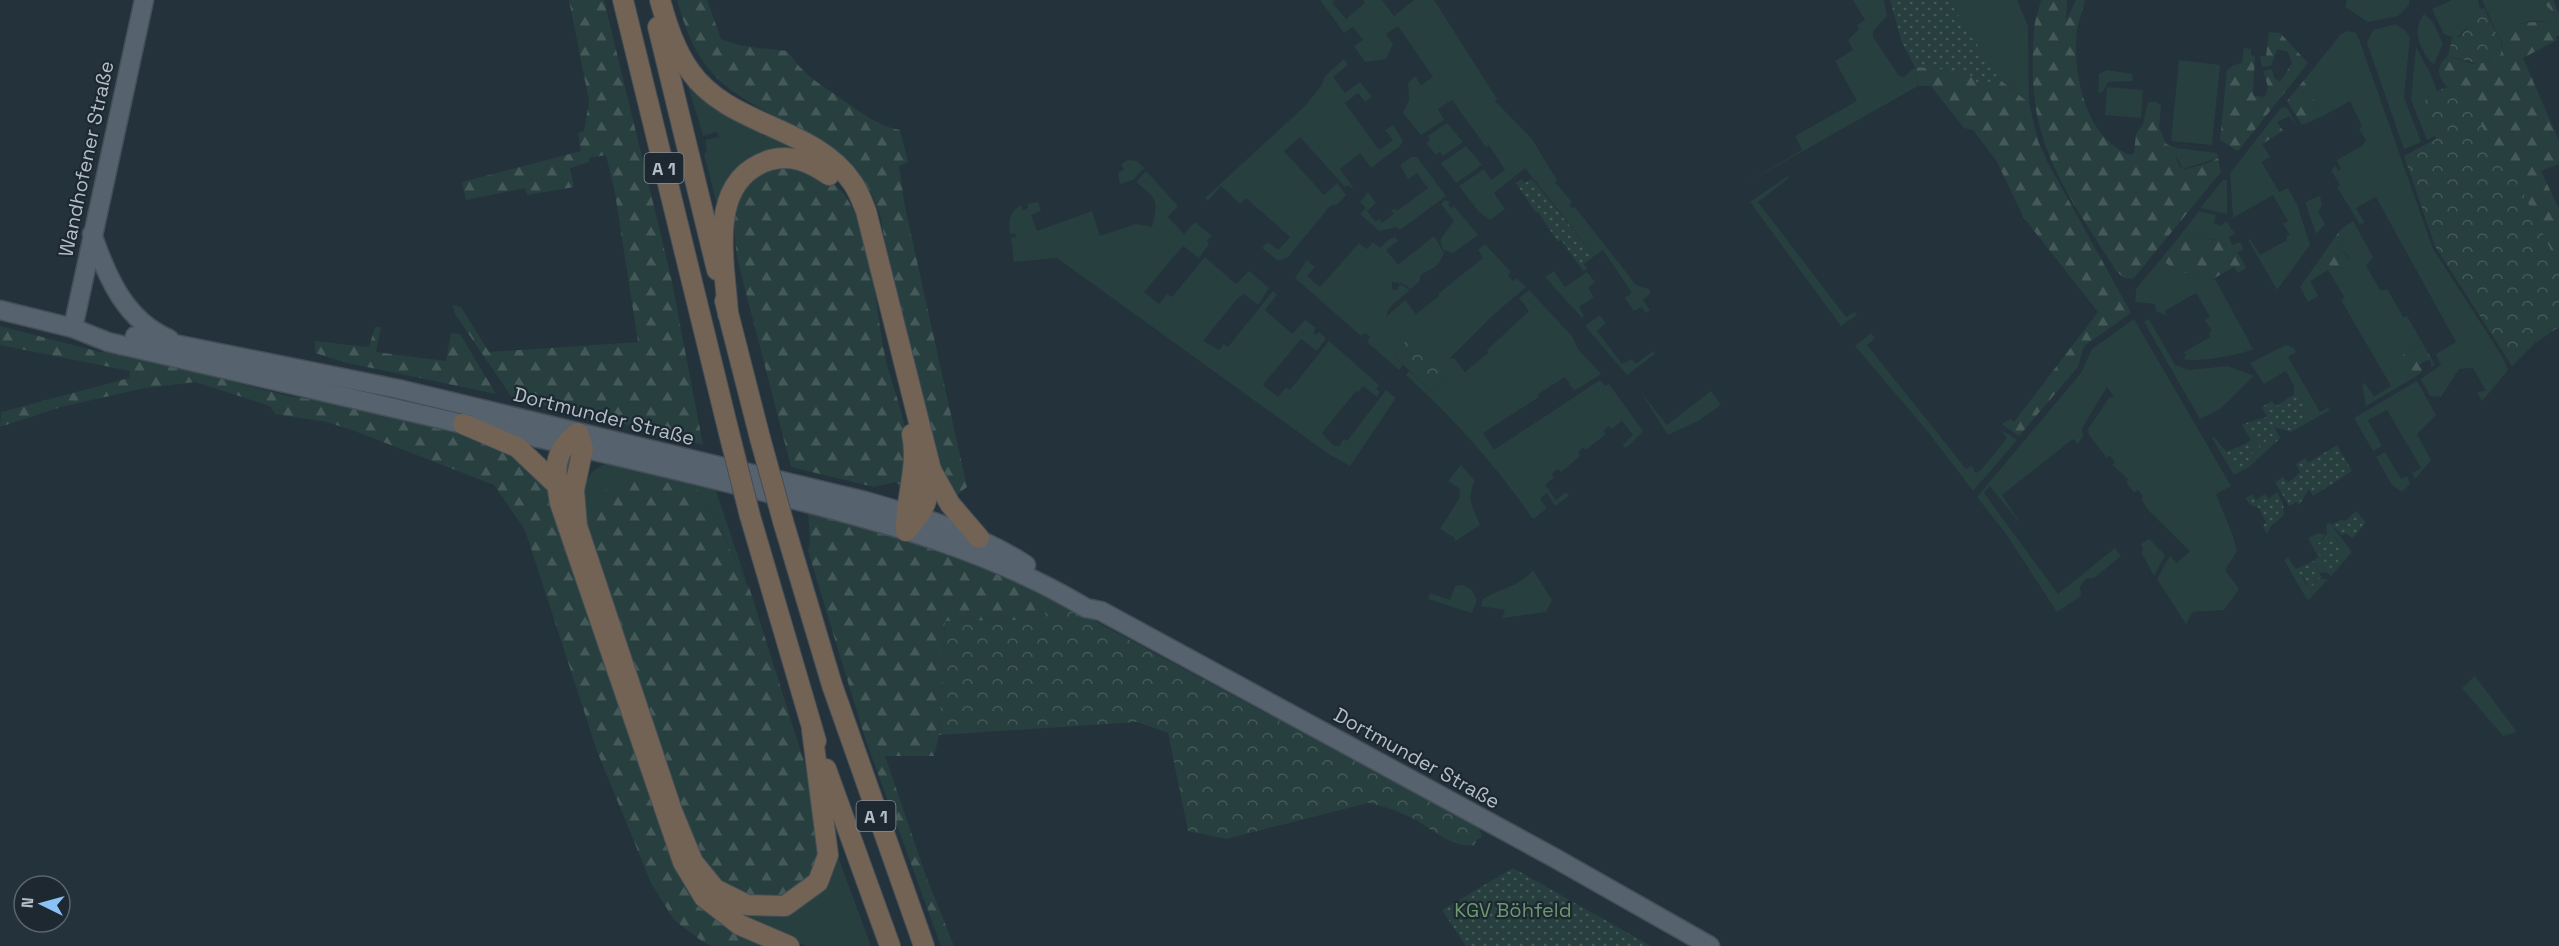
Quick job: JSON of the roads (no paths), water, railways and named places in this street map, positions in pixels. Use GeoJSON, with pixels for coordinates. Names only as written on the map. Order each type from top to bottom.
{"type":"FeatureCollection","features":[{"type":"Feature","properties":{"kind":"highway","name":"A 1"},"geometry":{"type":"LineString","coordinates":[[623,0],[750,516],[812,730],[890,946]]}},
{"type":"Feature","properties":{"kind":"highway","name":"A 1"},"geometry":{"type":"LineString","coordinates":[[652,0],[728,314],[783,521],[842,717],[924,946]]}},
{"type":"Feature","properties":{"kind":"highway"},"geometry":{"type":"LineString","coordinates":[[660,0],[671,37],[691,73],[717,98],[745,115],[800,140],[829,159],[852,181],[866,211],[931,470],[950,504],[979,538]]}},
{"type":"Feature","properties":{"kind":"highway"},"geometry":{"type":"LineString","coordinates":[[728,314],[723,216],[735,184],[758,164],[784,156],[812,162],[831,177],[844,192],[859,217],[882,300],[915,452],[910,520]]}},
{"type":"Feature","properties":{"kind":"highway"},"geometry":{"type":"LineString","coordinates":[[463,424],[517,447],[557,485]]}},
{"type":"Feature","properties":{"kind":"highway"},"geometry":{"type":"LineString","coordinates":[[574,442],[556,470],[557,485],[571,534],[683,862],[704,897],[740,925],[789,946]]}},
{"type":"Feature","properties":{"kind":"highway"},"geometry":{"type":"LineString","coordinates":[[574,442],[577,526],[672,812],[693,862],[715,889],[747,905],[785,906],[818,882],[828,855],[827,832],[812,730]]}},
{"type":"Feature","properties":{"kind":"highway"},"geometry":{"type":"LineString","coordinates":[[910,520],[928,498],[931,470]]}},
{"type":"Feature","properties":{"kind":"main road","name":"Wandhofener Straße"},"geometry":{"type":"LineString","coordinates":[[74,328],[92,234],[144,0]]}},
{"type":"Feature","properties":{"kind":"main road"},"geometry":{"type":"LineString","coordinates":[[92,234],[119,297],[133,314],[163,336],[184,345]]}},
{"type":"Feature","properties":{"kind":"main road","name":"Dortmunder Straße"},"geometry":{"type":"LineString","coordinates":[[0,310],[74,328],[108,342],[463,424],[574,442]]}},
{"type":"Feature","properties":{"kind":"main road","name":"Dortmunder Straße"},"geometry":{"type":"LineString","coordinates":[[74,328],[111,331],[398,389],[574,442],[979,538],[1092,601],[1101,611]]}},
{"type":"Feature","properties":{"kind":"main road","name":"Dortmunder Straße"},"geometry":{"type":"LineString","coordinates":[[910,520],[1086,608],[1101,611],[1553,857],[1710,946]]}},
{"type":"Feature","properties":{"kind":"park label","name":"KGV Böhfeld"},"geometry":{"type":"Point","coordinates":[1513,910]}}]}
